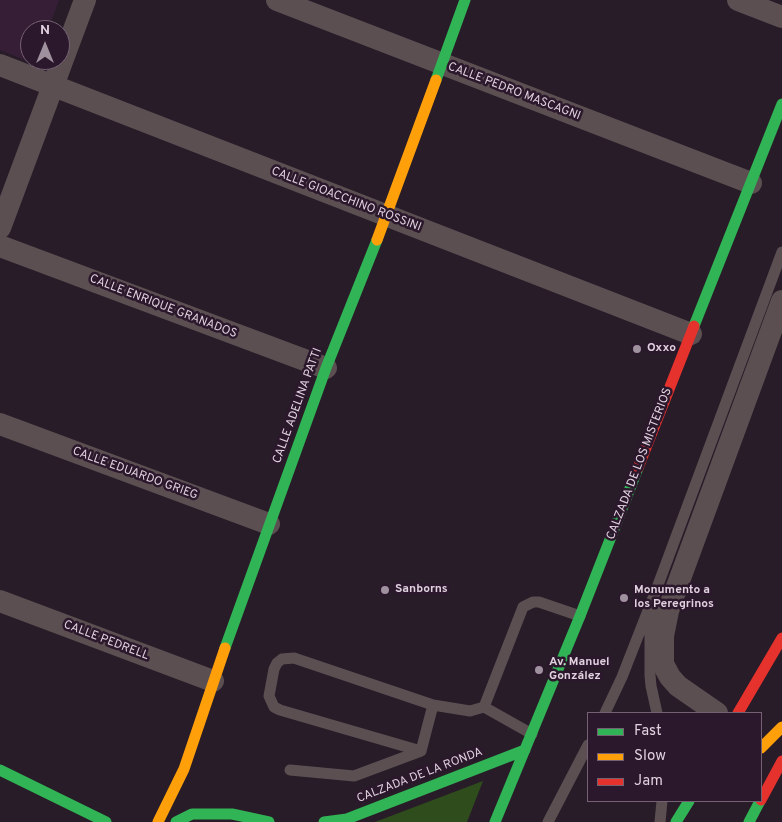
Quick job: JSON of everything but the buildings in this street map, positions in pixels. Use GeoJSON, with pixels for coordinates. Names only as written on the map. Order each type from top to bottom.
{"type":"FeatureCollection","features":[{"type":"Feature","properties":{"kind":"street"},"geometry":{"type":"LineString","coordinates":[[0,228],[85,0]]}},
{"type":"Feature","properties":{"kind":"street","name":"CALLE PEDRO MASCAGNI"},"geometry":{"type":"LineString","coordinates":[[277,0],[751,183]]}},
{"type":"Feature","properties":{"kind":"street","name":"CALLE ADELINA PATTI"},"geometry":{"type":"LineString","coordinates":[[158,822],[184,769],[213,681],[326,368],[387,216],[465,0]]}},
{"type":"Feature","properties":{"kind":"street"},"geometry":{"type":"LineString","coordinates":[[738,0],[782,17]]}},
{"type":"Feature","properties":{"kind":"street","name":"CALLE GIOACCHINO ROSSINI"},"geometry":{"type":"LineString","coordinates":[[0,65],[691,334]]}},
{"type":"Feature","properties":{"kind":"street","name":"CALZADA DE LOS MISTERIOS"},"geometry":{"type":"LineString","coordinates":[[495,822],[580,616],[782,104]]}},
{"type":"Feature","properties":{"kind":"street","name":"CALLE ENRIQUE GRANADOS"},"geometry":{"type":"LineString","coordinates":[[0,246],[326,368]]}},
{"type":"Feature","properties":{"kind":"street"},"geometry":{"type":"LineString","coordinates":[[716,712],[678,686],[670,677],[663,664],[663,636],[668,611],[782,301]]}},
{"type":"Feature","properties":{"kind":"street","name":"CALLE EDUARDO GRIEG"},"geometry":{"type":"LineString","coordinates":[[0,424],[269,524]]}},
{"type":"Feature","properties":{"kind":"street","name":"CALLE PEDRELL"},"geometry":{"type":"LineString","coordinates":[[0,601],[213,681]]}},
{"type":"Feature","properties":{"kind":"street"},"geometry":{"type":"LineString","coordinates":[[739,712],[782,638]]}},
{"type":"Feature","properties":{"kind":"street"},"geometry":{"type":"LineString","coordinates":[[762,747],[782,727]]}},
{"type":"Feature","properties":{"kind":"street","name":"CALZADA DE LA RONDA"},"geometry":{"type":"LineString","coordinates":[[324,822],[347,819],[524,750]]}},
{"type":"Feature","properties":{"kind":"street"},"geometry":{"type":"LineString","coordinates":[[762,798],[782,761]]}},
{"type":"Feature","properties":{"kind":"street"},"geometry":{"type":"LineString","coordinates":[[0,770],[106,822]]}},
{"type":"Feature","properties":{"kind":"street"},"geometry":{"type":"LineString","coordinates":[[679,818],[688,802]]}},
{"type":"Feature","properties":{"kind":"street"},"geometry":{"type":"LineString","coordinates":[[679,818],[697,802]]}},
{"type":"Feature","properties":{"kind":"street"},"geometry":{"type":"LineString","coordinates":[[749,822],[760,802]]}},
{"type":"Feature","properties":{"kind":"street"},"geometry":{"type":"LineString","coordinates":[[176,822],[192,814],[232,814],[269,822]]}},
{"type":"Feature","properties":{"kind":"lane"},"geometry":{"type":"LineString","coordinates":[[605,712],[622,677],[658,585],[782,252]]}},
{"type":"Feature","properties":{"kind":"lane"},"geometry":{"type":"LineString","coordinates":[[657,712],[651,686],[649,647],[650,628],[658,585]]}},
{"type":"Feature","properties":{"kind":"lane"},"geometry":{"type":"LineString","coordinates":[[484,707],[522,607],[533,602],[539,602],[580,616]]}},
{"type":"Feature","properties":{"kind":"lane"},"geometry":{"type":"LineString","coordinates":[[421,751],[274,707],[269,696],[274,669],[277,663],[282,659],[294,658],[433,705],[470,711],[484,707],[532,734]]}},
{"type":"Feature","properties":{"kind":"lane"},"geometry":{"type":"LineString","coordinates":[[421,751],[433,705]]}},
{"type":"Feature","properties":{"kind":"lane"},"geometry":{"type":"LineString","coordinates":[[548,822],[587,747]]}},
{"type":"Feature","properties":{"kind":"lane"},"geometry":{"type":"LineString","coordinates":[[290,770],[354,776],[421,751]]}},
{"type":"Feature","properties":{"kind":"lane"},"geometry":{"type":"LineString","coordinates":[[660,822],[662,802]]}},
{"type":"Feature","properties":{"kind":"shaded area"},"geometry":{"type":"Polygon","coordinates":[[[0,0],[59,0],[52,20],[20,20],[20,58],[0,50],[0,0]]]}},
{"type":"Feature","properties":{"kind":"green space"},"geometry":{"type":"Polygon","coordinates":[[[483,781],[467,822],[375,822],[483,781]]]}},
{"type":"Feature","properties":{"kind":"traffic: fast"},"geometry":{"type":"LineString","coordinates":[[436,80],[465,0]]}},
{"type":"Feature","properties":{"kind":"traffic: fast"},"geometry":{"type":"LineString","coordinates":[[694,326],[782,104]]}},
{"type":"Feature","properties":{"kind":"traffic: fast"},"geometry":{"type":"LineString","coordinates":[[225,648],[326,368],[377,240]]}},
{"type":"Feature","properties":{"kind":"traffic: fast"},"geometry":{"type":"LineString","coordinates":[[495,822],[580,616],[638,468]]}},
{"type":"Feature","properties":{"kind":"traffic: fast"},"geometry":{"type":"LineString","coordinates":[[324,822],[347,819],[525,750]]}},
{"type":"Feature","properties":{"kind":"traffic: fast"},"geometry":{"type":"LineString","coordinates":[[0,770],[106,822]]}},
{"type":"Feature","properties":{"kind":"traffic: fast"},"geometry":{"type":"LineString","coordinates":[[676,822],[688,802]]}},
{"type":"Feature","properties":{"kind":"traffic: fast"},"geometry":{"type":"LineString","coordinates":[[749,822],[759,802]]}},
{"type":"Feature","properties":{"kind":"traffic: fast"},"geometry":{"type":"LineString","coordinates":[[176,822],[192,814],[232,814],[269,822]]}},
{"type":"Feature","properties":{"kind":"traffic: slow"},"geometry":{"type":"LineString","coordinates":[[377,240],[436,80]]}},
{"type":"Feature","properties":{"kind":"traffic: slow"},"geometry":{"type":"LineString","coordinates":[[158,822],[184,769],[225,648]]}},
{"type":"Feature","properties":{"kind":"traffic: slow"},"geometry":{"type":"LineString","coordinates":[[762,747],[782,727]]}},
{"type":"Feature","properties":{"kind":"traffic: jam"},"geometry":{"type":"LineString","coordinates":[[638,468],[694,326]]}},
{"type":"Feature","properties":{"kind":"traffic: jam"},"geometry":{"type":"LineString","coordinates":[[739,712],[782,638]]}},
{"type":"Feature","properties":{"kind":"traffic: jam"},"geometry":{"type":"LineString","coordinates":[[762,798],[782,761]]}},
{"type":"Feature","properties":{"kind":"place","name":"Oxxo"},"geometry":{"type":"Point","coordinates":[637,349]}},
{"type":"Feature","properties":{"kind":"place","name":"Sanborns"},"geometry":{"type":"Point","coordinates":[385,590]}},
{"type":"Feature","properties":{"kind":"place","name":"Monumento a los Peregrinos"},"geometry":{"type":"Point","coordinates":[624,598]}},
{"type":"Feature","properties":{"kind":"place","name":"Av. Manuel González"},"geometry":{"type":"Point","coordinates":[539,670]}}]}
